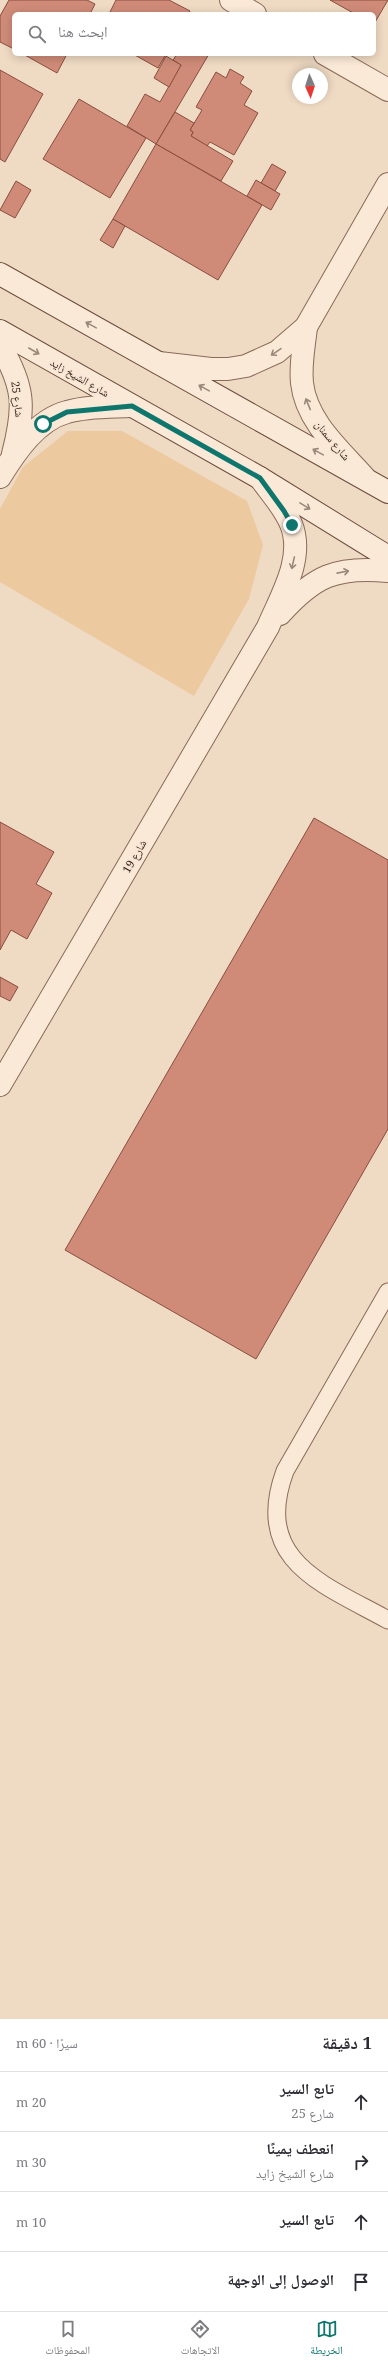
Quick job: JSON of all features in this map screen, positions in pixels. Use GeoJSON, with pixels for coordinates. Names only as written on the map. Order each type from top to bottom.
{"type":"FeatureCollection","features":[{"type":"Feature","properties":{"kind":"street"},"geometry":{"type":"LineString","coordinates":[[231,0],[252,12]]}},
{"type":"Feature","properties":{"kind":"street"},"geometry":{"type":"LineString","coordinates":[[328,56],[388,90]]}},
{"type":"Feature","properties":{"kind":"street","name":"شارع سمنان"},"geometry":{"type":"LineString","coordinates":[[159,363],[211,369],[246,366],[277,352],[306,327],[388,184]]}},
{"type":"Feature","properties":{"kind":"street"},"geometry":{"type":"LineString","coordinates":[[0,274],[388,492]]}},
{"type":"Feature","properties":{"kind":"street","name":"شارع سمنان"},"geometry":{"type":"LineString","coordinates":[[306,327],[301,364],[302,384],[307,402],[315,420],[366,479]]}},
{"type":"Feature","properties":{"kind":"street","name":"شارع الشيخ زايد"},"geometry":{"type":"LineString","coordinates":[[0,331],[260,478],[388,557]]}},
{"type":"Feature","properties":{"kind":"street","name":"شارع 25"},"geometry":{"type":"LineString","coordinates":[[0,345],[15,374],[21,405],[21,421],[13,456]]}},
{"type":"Feature","properties":{"kind":"street","name":"شارع 25"},"geometry":{"type":"LineString","coordinates":[[0,477],[13,456],[43,424],[54,417],[80,409],[132,406]]}},
{"type":"Feature","properties":{"kind":"street"},"geometry":{"type":"LineString","coordinates":[[260,478],[284,511],[292,525],[295,542],[295,558],[291,574],[268,627]]}},
{"type":"Feature","properties":{"kind":"street"},"geometry":{"type":"LineString","coordinates":[[268,627],[300,592],[326,577],[356,570],[388,571]]}},
{"type":"Feature","properties":{"kind":"street","name":"شارع 19"},"geometry":{"type":"LineString","coordinates":[[0,1085],[268,627]]}},
{"type":"Feature","properties":{"kind":"lane"},"geometry":{"type":"LineString","coordinates":[[388,1292],[285,1471],[278,1491],[275,1513],[279,1534],[289,1554],[303,1571],[388,1620]]}},
{"type":"Feature","properties":{"kind":"sand"},"geometry":{"type":"Polygon","coordinates":[[[68,431],[122,431],[247,501],[263,545],[249,599],[194,696],[0,582],[0,509],[23,467],[68,431]]]}},
{"type":"Feature","properties":{"kind":"building"},"geometry":{"type":"Polygon","coordinates":[[[9,0],[87,0],[95,4],[91,12],[12,12],[12,48],[0,42],[0,16],[9,0]]]}},
{"type":"Feature","properties":{"kind":"building"},"geometry":{"type":"Polygon","coordinates":[[[116,0],[169,0],[190,11],[189,12],[110,12],[116,0]]]}},
{"type":"Feature","properties":{"kind":"building"},"geometry":{"type":"Polygon","coordinates":[[[330,0],[388,0],[376,21],[376,12],[351,12],[330,0]]]}},
{"type":"Feature","properties":{"kind":"building"},"geometry":{"type":"Polygon","coordinates":[[[27,56],[66,56],[57,73],[27,56]]]}},
{"type":"Feature","properties":{"kind":"building"},"geometry":{"type":"Polygon","coordinates":[[[137,56],[165,56],[158,68],[137,56]]]}},
{"type":"Feature","properties":{"kind":"building"},"geometry":{"type":"Polygon","coordinates":[[[166,56],[181,65],[169,87],[154,78],[166,56]]]}},
{"type":"Feature","properties":{"kind":"building"},"geometry":{"type":"Polygon","coordinates":[[[176,56],[208,56],[156,144],[127,126],[145,94],[160,102],[181,65],[173,60],[176,56]]]}},
{"type":"Feature","properties":{"kind":"building"},"geometry":{"type":"Polygon","coordinates":[[[230,69],[244,77],[240,83],[252,91],[244,105],[258,113],[234,155],[210,142],[207,146],[191,136],[193,132],[190,130],[202,110],[196,107],[216,72],[226,78],[230,69]]]}},
{"type":"Feature","properties":{"kind":"building"},"geometry":{"type":"Polygon","coordinates":[[[0,70],[43,94],[5,162],[0,159],[0,70]]]}},
{"type":"Feature","properties":{"kind":"building"},"geometry":{"type":"Polygon","coordinates":[[[79,99],[146,138],[110,198],[43,159],[79,99]]]}},
{"type":"Feature","properties":{"kind":"building"},"geometry":{"type":"Polygon","coordinates":[[[175,112],[194,123],[190,130],[193,132],[191,136],[233,161],[221,181],[156,144],[175,112]]]}},
{"type":"Feature","properties":{"kind":"building"},"geometry":{"type":"Polygon","coordinates":[[[156,144],[262,205],[218,280],[113,219],[156,144]]]}},
{"type":"Feature","properties":{"kind":"building"},"geometry":{"type":"Polygon","coordinates":[[[272,164],[286,172],[275,191],[261,183],[272,164]]]}},
{"type":"Feature","properties":{"kind":"building"},"geometry":{"type":"Polygon","coordinates":[[[256,180],[280,194],[271,210],[247,196],[256,180]]]}},
{"type":"Feature","properties":{"kind":"building"},"geometry":{"type":"Polygon","coordinates":[[[16,181],[31,190],[15,218],[0,210],[16,181]]]}},
{"type":"Feature","properties":{"kind":"building"},"geometry":{"type":"Polygon","coordinates":[[[113,219],[125,226],[113,248],[100,240],[113,219]]]}},
{"type":"Feature","properties":{"kind":"building"},"geometry":{"type":"Polygon","coordinates":[[[314,818],[388,860],[388,1129],[256,1359],[65,1250],[314,818]]]}},
{"type":"Feature","properties":{"kind":"building"},"geometry":{"type":"Polygon","coordinates":[[[0,822],[54,852],[36,884],[52,893],[27,939],[11,930],[0,950],[0,822]]]}},
{"type":"Feature","properties":{"kind":"building"},"geometry":{"type":"Polygon","coordinates":[[[0,977],[18,987],[10,1001],[0,996],[0,977]]]}},
{"type":"Feature","properties":{"kind":"route"},"geometry":{"type":"LineString","coordinates":[[43,424],[54,417],[80,409],[132,406],[260,478],[284,511],[292,525]]}}]}
